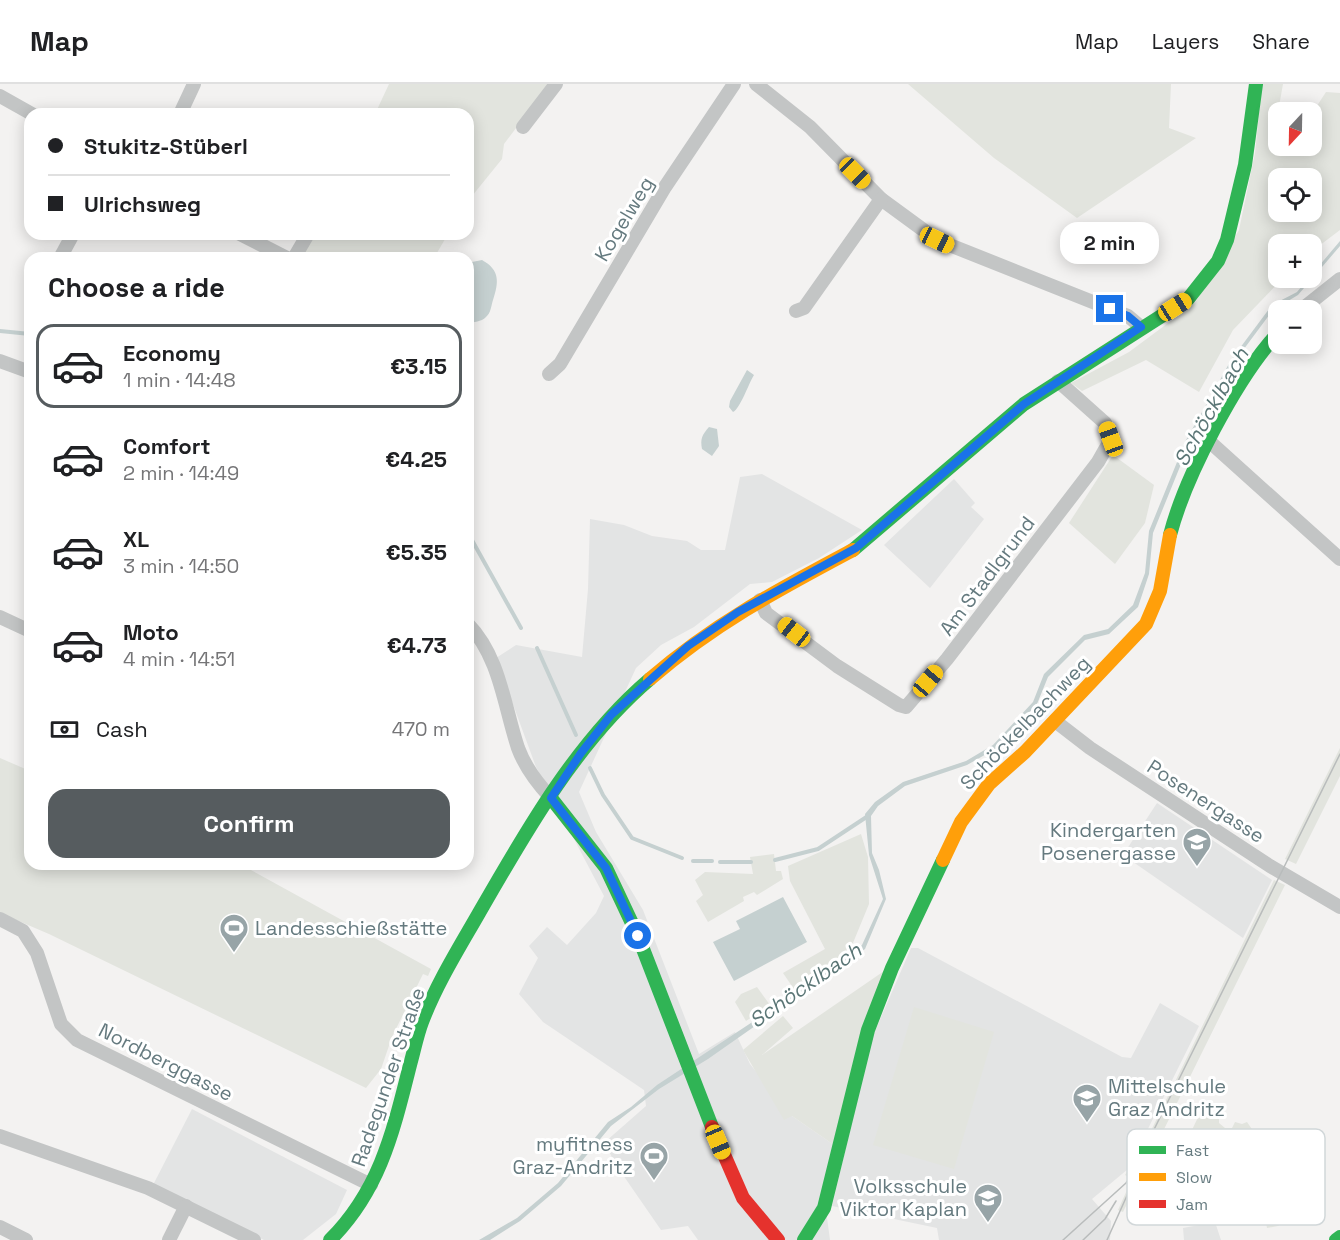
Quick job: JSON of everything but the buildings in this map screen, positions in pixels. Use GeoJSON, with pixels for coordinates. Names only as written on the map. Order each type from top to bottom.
{"type":"FeatureCollection","features":[{"type":"Feature","properties":{"kind":"street"},"geometry":{"type":"LineString","coordinates":[[183,108],[194,84]]}},
{"type":"Feature","properties":{"kind":"street"},"geometry":{"type":"LineString","coordinates":[[523,127],[556,84]]}},
{"type":"Feature","properties":{"kind":"street","name":"Kogelweg"},"geometry":{"type":"LineString","coordinates":[[549,374],[560,364],[665,187],[734,84]]}},
{"type":"Feature","properties":{"kind":"street"},"geometry":{"type":"LineString","coordinates":[[756,84],[810,128],[882,199],[937,240],[1128,316],[1141,327]]}},
{"type":"Feature","properties":{"kind":"street","name":"Radegunder Straße"},"geometry":{"type":"LineString","coordinates":[[330,1240],[350,1220],[371,1185],[392,1137],[422,1022],[432,1000],[476,915],[581,753],[625,700],[688,646],[760,600],[864,542],[998,425],[1058,381],[1188,299],[1218,261],[1234,216],[1245,165],[1256,84]]}},
{"type":"Feature","properties":{"kind":"street"},"geometry":{"type":"LineString","coordinates":[[0,96],[24,110]]}},
{"type":"Feature","properties":{"kind":"street"},"geometry":{"type":"LineString","coordinates":[[796,311],[804,308],[882,199]]}},
{"type":"Feature","properties":{"kind":"street"},"geometry":{"type":"LineString","coordinates":[[252,240],[275,252]]}},
{"type":"Feature","properties":{"kind":"street"},"geometry":{"type":"LineString","coordinates":[[1314,300],[1340,279]]}},
{"type":"Feature","properties":{"kind":"street","name":"Schöckelbachweg"},"geometry":{"type":"LineString","coordinates":[[804,1240],[824,1208],[868,1030],[892,968],[956,832],[989,784],[1055,721],[1146,624],[1155,610],[1163,583],[1167,544],[1178,508],[1234,393],[1260,351],[1268,343]]}},
{"type":"Feature","properties":{"kind":"street"},"geometry":{"type":"LineString","coordinates":[[0,361],[24,370]]}},
{"type":"Feature","properties":{"kind":"street","name":"Am Stadlgrund"},"geometry":{"type":"LineString","coordinates":[[760,600],[766,613],[837,666],[899,705],[906,707],[990,603],[1098,462],[1111,439],[1105,423],[1058,381]]}},
{"type":"Feature","properties":{"kind":"street"},"geometry":{"type":"LineString","coordinates":[[1210,442],[1340,559]]}},
{"type":"Feature","properties":{"kind":"street"},"geometry":{"type":"LineString","coordinates":[[0,617],[24,628]]}},
{"type":"Feature","properties":{"kind":"street"},"geometry":{"type":"LineString","coordinates":[[474,632],[488,649],[519,750],[536,781],[606,868],[643,947],[683,1058],[743,1198],[778,1240]]}},
{"type":"Feature","properties":{"kind":"street","name":"Posenergasse"},"geometry":{"type":"LineString","coordinates":[[1055,721],[1098,753],[1251,854],[1340,907]]}},
{"type":"Feature","properties":{"kind":"street","name":"Nordberggasse"},"geometry":{"type":"LineString","coordinates":[[0,919],[23,931],[37,953],[61,1024],[77,1040],[371,1185]]}},
{"type":"Feature","properties":{"kind":"street"},"geometry":{"type":"LineString","coordinates":[[0,1136],[148,1188],[254,1240]]}},
{"type":"Feature","properties":{"kind":"street"},"geometry":{"type":"LineString","coordinates":[[169,1240],[186,1206]]}},
{"type":"Feature","properties":{"kind":"street"},"geometry":{"type":"LineString","coordinates":[[0,1227],[26,1240]]}},
{"type":"Feature","properties":{"kind":"street"},"geometry":{"type":"LineString","coordinates":[[1336,1240],[1340,1237]]}},
{"type":"Feature","properties":{"kind":"shaded area"},"geometry":{"type":"Polygon","coordinates":[[[389,84],[549,84],[504,144],[502,159],[474,194],[474,108],[378,108],[389,84]]]}},
{"type":"Feature","properties":{"kind":"shaded area"},"geometry":{"type":"Polygon","coordinates":[[[908,84],[1171,84],[1169,128],[1196,138],[1077,218],[994,158],[908,84]]]}},
{"type":"Feature","properties":{"kind":"shaded area"},"geometry":{"type":"Polygon","coordinates":[[[1262,84],[1283,84],[1280,102],[1268,102],[1268,156],[1322,156],[1322,102],[1319,102],[1326,92],[1340,93],[1340,230],[1322,244],[1322,234],[1268,234],[1268,288],[1273,288],[1233,330],[1199,392],[1146,360],[1082,391],[1071,383],[1129,352],[1195,303],[1239,230],[1255,153],[1262,84]]]}},
{"type":"Feature","properties":{"kind":"shaded area"},"geometry":{"type":"Polygon","coordinates":[[[308,240],[444,240],[438,252],[300,252],[308,240]]]}},
{"type":"Feature","properties":{"kind":"shaded area"},"geometry":{"type":"Polygon","coordinates":[[[1340,241],[1340,246],[1322,267],[1322,262],[1340,241]]]}},
{"type":"Feature","properties":{"kind":"shaded area"},"geometry":{"type":"Polygon","coordinates":[[[482,260],[488,264],[495,272],[497,282],[488,315],[474,322],[474,262],[482,260]]]}},
{"type":"Feature","properties":{"kind":"shaded area"},"geometry":{"type":"Polygon","coordinates":[[[1304,288],[1290,300],[1282,300],[1304,288]]]}},
{"type":"Feature","properties":{"kind":"shaded area"},"geometry":{"type":"Polygon","coordinates":[[[1268,310],[1268,317],[1235,361],[1190,442],[1153,533],[1149,574],[1138,607],[1109,634],[1085,640],[1048,677],[1037,704],[997,748],[967,765],[905,786],[878,806],[871,816],[872,853],[886,899],[865,949],[708,1059],[659,1089],[611,1126],[561,1186],[520,1221],[490,1240],[479,1240],[517,1218],[558,1183],[608,1122],[631,1107],[657,1085],[766,1013],[862,945],[883,899],[869,855],[865,814],[875,802],[903,782],[966,761],[993,745],[1033,702],[1044,674],[1084,635],[1108,629],[1133,605],[1145,573],[1149,531],[1186,440],[1231,360],[1268,310]]]}},
{"type":"Feature","properties":{"kind":"shaded area"},"geometry":{"type":"Polygon","coordinates":[[[747,370],[754,375],[741,402],[733,412],[729,407],[730,401],[747,370]]]}},
{"type":"Feature","properties":{"kind":"shaded area"},"geometry":{"type":"Polygon","coordinates":[[[709,427],[717,429],[719,446],[712,456],[701,446],[702,437],[709,427]]]}},
{"type":"Feature","properties":{"kind":"shaded area"},"geometry":{"type":"Polygon","coordinates":[[[1113,455],[1154,485],[1145,523],[1115,564],[1069,523],[1113,455]]]}},
{"type":"Feature","properties":{"kind":"shaded area"},"geometry":{"type":"Polygon","coordinates":[[[762,474],[862,530],[819,558],[772,582],[750,584],[694,627],[661,645],[636,668],[579,792],[596,832],[643,910],[699,1054],[735,1032],[750,1064],[792,1116],[834,1145],[826,1210],[830,1240],[698,1240],[688,1226],[661,1230],[614,1162],[605,1142],[646,1106],[644,1090],[543,1022],[519,994],[538,958],[529,946],[547,927],[567,945],[596,913],[604,896],[536,767],[496,658],[516,645],[582,657],[588,589],[590,519],[624,525],[652,536],[687,541],[701,550],[725,550],[740,477],[762,474]]]}},
{"type":"Feature","properties":{"kind":"shaded area"},"geometry":{"type":"Polygon","coordinates":[[[954,479],[975,503],[971,507],[984,519],[930,588],[884,545],[954,479]]]}},
{"type":"Feature","properties":{"kind":"shaded area"},"geometry":{"type":"Polygon","coordinates":[[[1340,748],[1340,776],[1296,864],[1285,859],[1340,748]]]}},
{"type":"Feature","properties":{"kind":"shaded area","name":"Landesschießstätte"},"geometry":{"type":"Polygon","coordinates":[[[0,758],[24,768],[24,870],[251,870],[431,969],[428,976],[423,974],[392,1037],[381,1069],[366,1088],[49,934],[0,913],[0,758]]]}},
{"type":"Feature","properties":{"kind":"shaded area","name":"Kindergarten Posenergasse"},"geometry":{"type":"Polygon","coordinates":[[[1157,803],[1272,880],[1243,938],[1123,855],[1157,803]]]}},
{"type":"Feature","properties":{"kind":"shaded area"},"geometry":{"type":"Polygon","coordinates":[[[861,834],[868,857],[869,904],[848,955],[796,992],[783,973],[825,949],[790,881],[788,866],[861,834]]]}},
{"type":"Feature","properties":{"kind":"shaded area"},"geometry":{"type":"Polygon","coordinates":[[[774,854],[776,871],[781,871],[783,879],[757,895],[754,892],[743,897],[744,901],[708,922],[696,901],[703,895],[695,880],[705,872],[753,874],[750,857],[774,854]]]}},
{"type":"Feature","properties":{"kind":"shaded area"},"geometry":{"type":"Polygon","coordinates":[[[1274,880],[1285,885],[1164,1129],[1152,1129],[1274,880]]]}},
{"type":"Feature","properties":{"kind":"shaded area"},"geometry":{"type":"Polygon","coordinates":[[[783,897],[807,942],[734,981],[713,942],[740,929],[736,921],[783,897]]]}},
{"type":"Feature","properties":{"kind":"shaded area"},"geometry":{"type":"Polygon","coordinates":[[[911,948],[918,948],[1122,1057],[1131,1058],[1160,1003],[1199,1026],[1148,1129],[1127,1129],[1127,1170],[1092,1199],[1111,1221],[1110,1240],[939,1240],[937,1228],[832,1206],[872,1038],[911,948]]]}},
{"type":"Feature","properties":{"kind":"shaded area"},"geometry":{"type":"Polygon","coordinates":[[[887,969],[834,1145],[792,1116],[784,1120],[743,1050],[783,1016],[793,1028],[762,1055],[887,969]]]}},
{"type":"Feature","properties":{"kind":"shaded area"},"geometry":{"type":"Polygon","coordinates":[[[757,987],[770,1005],[746,1021],[735,1002],[741,994],[757,987]]]}},
{"type":"Feature","properties":{"kind":"shaded area"},"geometry":{"type":"Polygon","coordinates":[[[914,1007],[994,1032],[954,1169],[873,1145],[914,1007]]]}},
{"type":"Feature","properties":{"kind":"shaded area"},"geometry":{"type":"Polygon","coordinates":[[[192,1109],[347,1190],[336,1214],[303,1240],[264,1240],[153,1185],[192,1109]]]}},
{"type":"Feature","properties":{"kind":"shaded area"},"geometry":{"type":"Polygon","coordinates":[[[1221,1110],[1224,1111],[1219,1123],[1225,1128],[1232,1128],[1235,1122],[1242,1124],[1247,1122],[1252,1129],[1192,1129],[1201,1111],[1216,1118],[1221,1110]]]}},
{"type":"Feature","properties":{"kind":"shaded area"},"geometry":{"type":"Polygon","coordinates":[[[1127,1190],[1127,1204],[1123,1212],[1118,1210],[1127,1190]]]}},
{"type":"Feature","properties":{"kind":"shaded area"},"geometry":{"type":"Polygon","coordinates":[[[1216,1225],[1221,1240],[1184,1240],[1183,1228],[1216,1225]]]}},
{"type":"Feature","properties":{"kind":"shaded area"},"geometry":{"type":"Polygon","coordinates":[[[1266,1225],[1279,1225],[1278,1226],[1267,1228],[1266,1225]]]}},
{"type":"Feature","properties":{"kind":"waterway"},"geometry":{"type":"LineString","coordinates":[[0,331],[24,333]]}},
{"type":"Feature","properties":{"kind":"waterway"},"geometry":{"type":"LineString","coordinates":[[474,544],[521,628]]}},
{"type":"Feature","properties":{"kind":"waterway"},"geometry":{"type":"LineString","coordinates":[[537,648],[576,735]]}},
{"type":"Feature","properties":{"kind":"waterway"},"geometry":{"type":"LineString","coordinates":[[590,768],[603,795],[632,838],[682,858]]}},
{"type":"Feature","properties":{"kind":"waterway"},"geometry":{"type":"LineString","coordinates":[[775,860],[818,849],[868,816]]}},
{"type":"Feature","properties":{"kind":"waterway"},"geometry":{"type":"LineString","coordinates":[[693,861],[712,861]]}},
{"type":"Feature","properties":{"kind":"waterway"},"geometry":{"type":"LineString","coordinates":[[720,862],[751,862]]}},
{"type":"Feature","properties":{"kind":"tram line"},"geometry":{"type":"LineString","coordinates":[[1154,1129],[1340,754]]}},
{"type":"Feature","properties":{"kind":"tram line"},"geometry":{"type":"LineString","coordinates":[[1063,1240],[1127,1182]]}},
{"type":"Feature","properties":{"kind":"tram line"},"geometry":{"type":"LineString","coordinates":[[1107,1240],[1127,1196]]}},
{"type":"Feature","properties":{"kind":"tram line"},"geometry":{"type":"LineString","coordinates":[[1083,1240],[1105,1219],[1116,1201]]}},
{"type":"Feature","properties":{"kind":"traffic: fast"},"geometry":{"type":"LineString","coordinates":[[853,550],[1024,404],[1188,299],[1218,261],[1227,240],[1245,165],[1256,84]]}},
{"type":"Feature","properties":{"kind":"traffic: fast"},"geometry":{"type":"LineString","coordinates":[[1170,535],[1187,485],[1214,429],[1246,375],[1268,345]]}},
{"type":"Feature","properties":{"kind":"traffic: fast"},"geometry":{"type":"LineString","coordinates":[[330,1240],[347,1221],[373,1180],[390,1137],[422,1022],[434,993],[456,953],[515,851],[555,788],[599,730],[650,679]]}},
{"type":"Feature","properties":{"kind":"traffic: fast"},"geometry":{"type":"LineString","coordinates":[[551,798],[606,868],[638,936],[712,1127]]}},
{"type":"Feature","properties":{"kind":"traffic: fast"},"geometry":{"type":"LineString","coordinates":[[804,1240],[824,1208],[868,1030],[892,968],[943,860]]}},
{"type":"Feature","properties":{"kind":"traffic: fast"},"geometry":{"type":"LineString","coordinates":[[1336,1240],[1340,1237]]}},
{"type":"Feature","properties":{"kind":"traffic: slow"},"geometry":{"type":"LineString","coordinates":[[943,860],[961,822],[989,784],[1025,752],[1146,624],[1160,591],[1170,535]]}},
{"type":"Feature","properties":{"kind":"traffic: slow"},"geometry":{"type":"LineString","coordinates":[[650,679],[723,624],[853,550]]}},
{"type":"Feature","properties":{"kind":"traffic: jam"},"geometry":{"type":"LineString","coordinates":[[712,1127],[743,1198],[778,1240]]}},
{"type":"Feature","properties":{"kind":"place","name":"Kindergarten Posenergasse"},"geometry":{"type":"Point","coordinates":[1197,868]}},
{"type":"Feature","properties":{"kind":"place","name":"Landesschießstätte"},"geometry":{"type":"Point","coordinates":[234,954]}},
{"type":"Feature","properties":{"kind":"place","name":"Mittelschule Graz Andritz"},"geometry":{"type":"Point","coordinates":[1087,1124]}},
{"type":"Feature","properties":{"kind":"place","name":"myfitness Graz-Andritz"},"geometry":{"type":"Point","coordinates":[654,1182]}},
{"type":"Feature","properties":{"kind":"place","name":"Volksschule Viktor Kaplan"},"geometry":{"type":"Point","coordinates":[988,1224]}},
{"type":"Feature","properties":{"kind":"route"},"geometry":{"type":"LineString","coordinates":[[638,936],[606,868],[551,798],[581,753],[625,700],[688,646],[738,612],[856,548],[1024,404],[1141,327],[1128,316],[1110,309]]}},
{"type":"Feature","properties":{"kind":"water label","name":"Schöcklbach"},"geometry":{"type":"Point","coordinates":[1211,407]}},
{"type":"Feature","properties":{"kind":"water label","name":"Schöcklbach"},"geometry":{"type":"Point","coordinates":[805,985]}}]}
